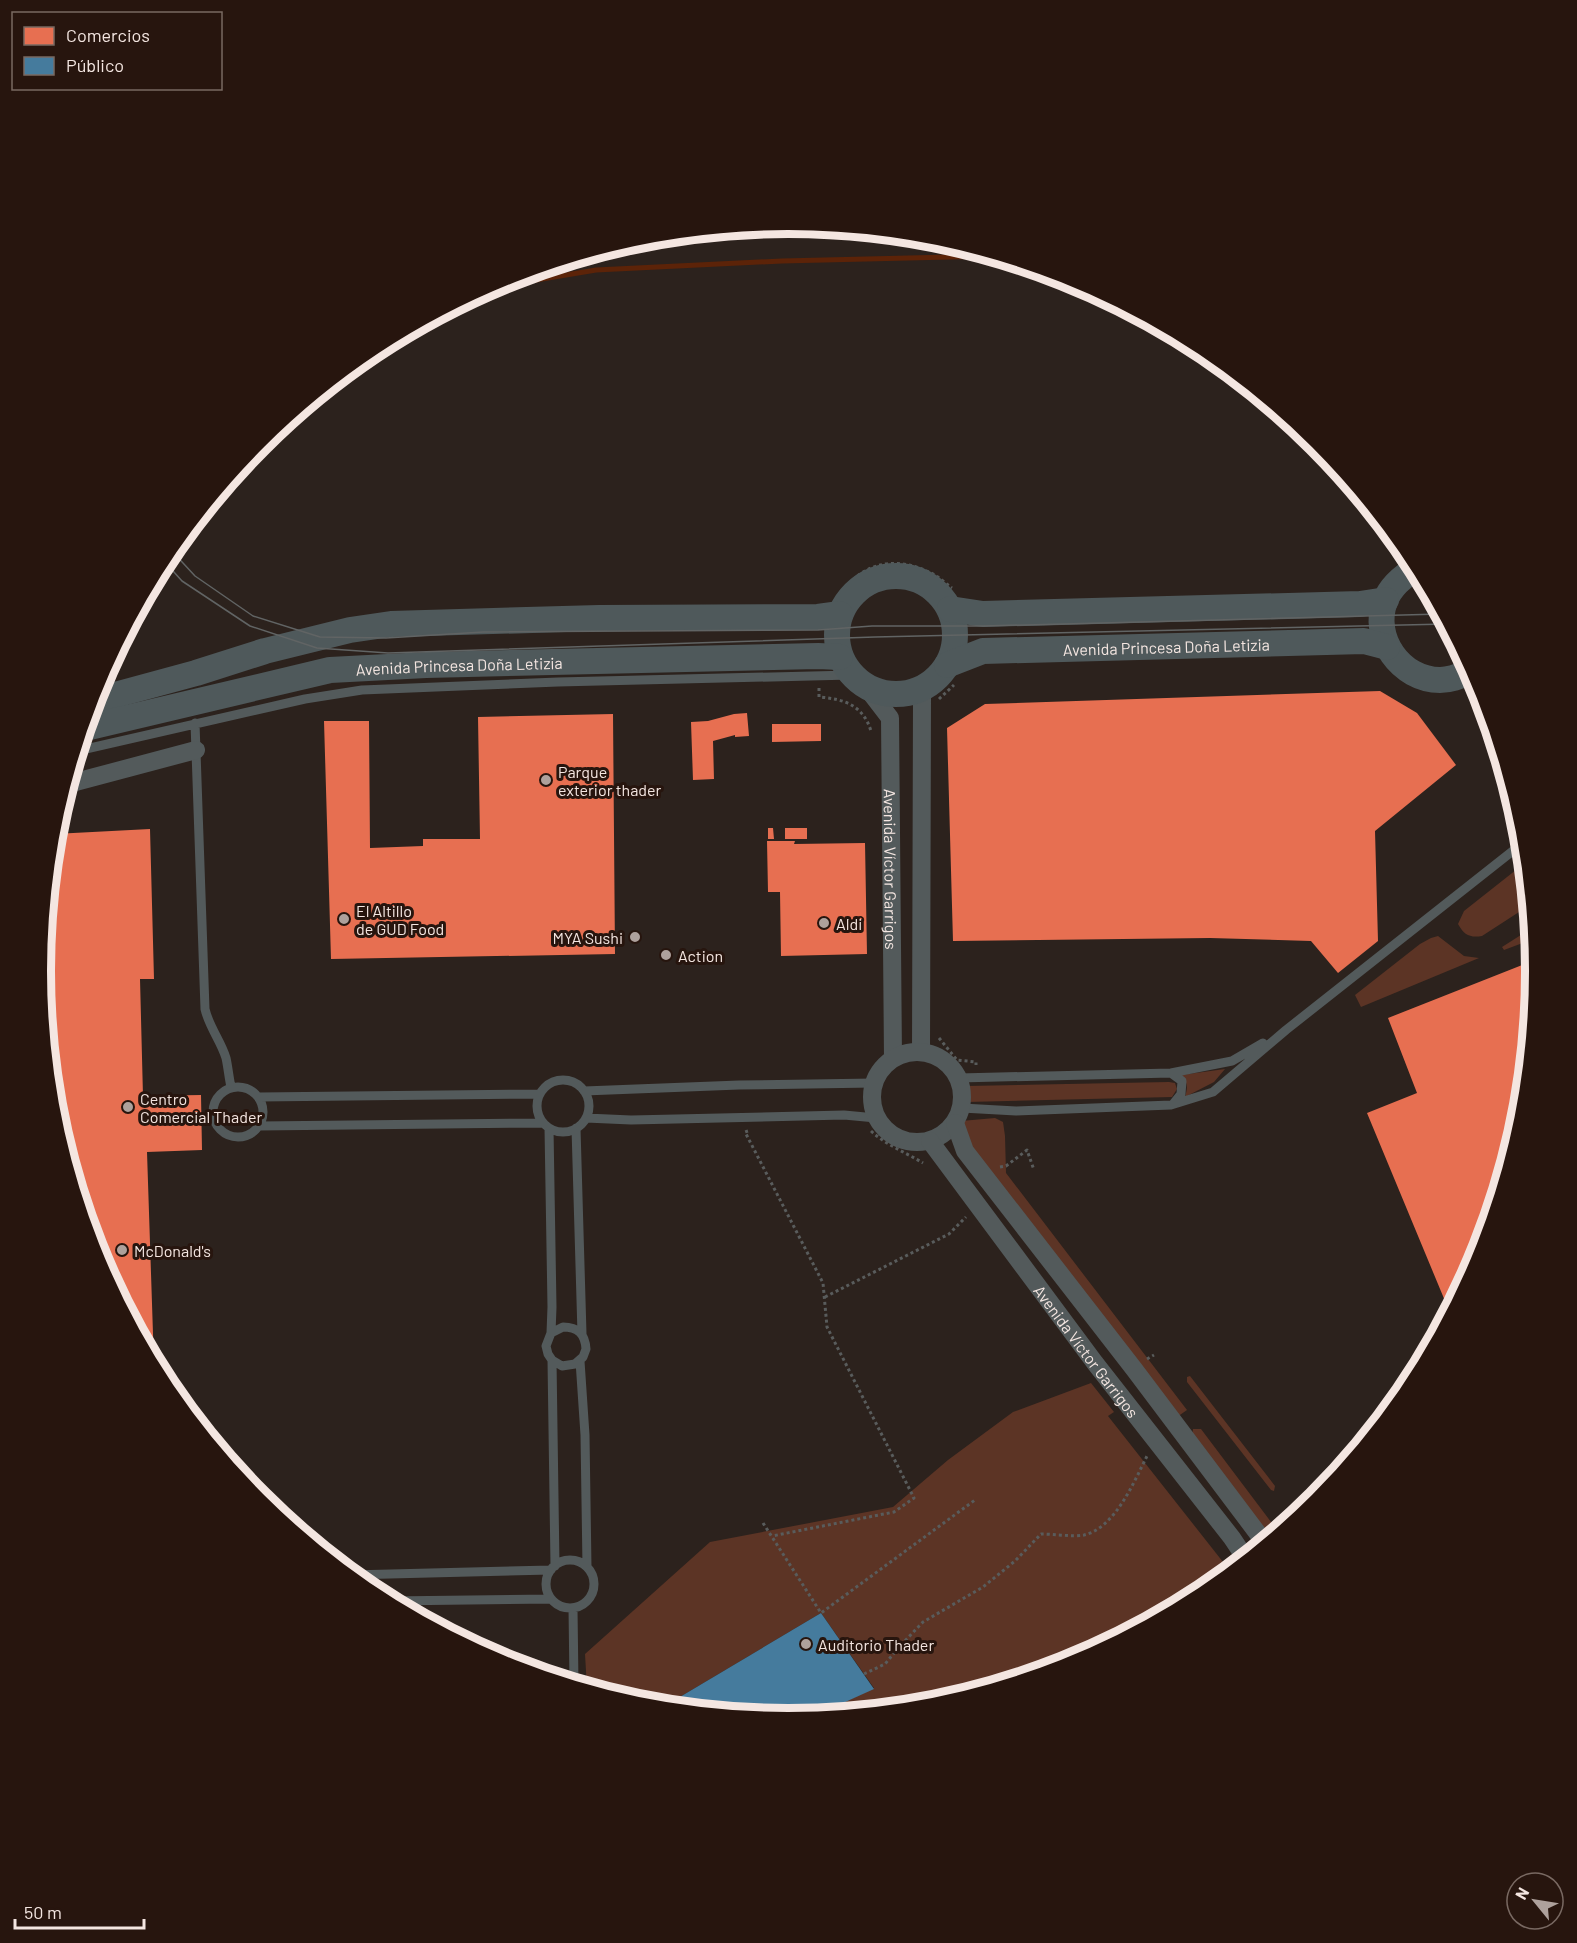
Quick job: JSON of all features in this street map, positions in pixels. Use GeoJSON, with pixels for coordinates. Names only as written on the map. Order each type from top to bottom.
{"type":"FeatureCollection","features":[{"type":"Feature","properties":{"kind":"street"},"geometry":{"type":"LineString","coordinates":[[1409,573],[1398,581],[1386,600],[1382,624],[1387,647],[1397,661],[1409,671],[1424,678],[1441,680],[1463,674]]}},
{"type":"Feature","properties":{"kind":"street"},"geometry":{"type":"LineString","coordinates":[[104,697],[196,673],[265,651],[350,630],[391,624],[576,618],[818,617],[847,600],[862,585],[882,577],[903,576],[923,582],[940,595],[983,614],[1360,604],[1386,600]]}},
{"type":"Feature","properties":{"kind":"street"},"geometry":{"type":"LineString","coordinates":[[838,606],[836,634],[853,673],[896,695],[928,696],[934,681],[953,673],[955,631],[953,600]]}},
{"type":"Feature","properties":{"kind":"street","name":"Avenida Princesa Doña Letizia"},"geometry":{"type":"LineString","coordinates":[[953,673],[983,651],[1364,641],[1387,647]]}},
{"type":"Feature","properties":{"kind":"street","name":"Avenida Princesa Doña Letizia"},"geometry":{"type":"LineString","coordinates":[[93,726],[226,693],[330,670],[349,668],[747,657],[853,673]]}},
{"type":"Feature","properties":{"kind":"street","name":"Avenida Víctor Garrigos"},"geometry":{"type":"LineString","coordinates":[[853,673],[890,718],[893,1058]]}},
{"type":"Feature","properties":{"kind":"street","name":"Avenida Víctor Garrigos"},"geometry":{"type":"LineString","coordinates":[[921,1052],[922,698],[928,696]]}},
{"type":"Feature","properties":{"kind":"street"},"geometry":{"type":"LineString","coordinates":[[76,782],[196,750]]}},
{"type":"Feature","properties":{"kind":"street"},"geometry":{"type":"LineString","coordinates":[[908,1052],[921,1052],[937,1056],[950,1065],[959,1078],[963,1093],[958,1116],[944,1134],[930,1142],[915,1143],[900,1140],[872,1124],[872,1103],[874,1083],[881,1069],[893,1058],[908,1052]]}},
{"type":"Feature","properties":{"kind":"street","name":"Avenida Víctor Garrigos"},"geometry":{"type":"LineString","coordinates":[[958,1116],[965,1151],[1261,1538]]}},
{"type":"Feature","properties":{"kind":"street","name":"Avenida Víctor Garrigos"},"geometry":{"type":"LineString","coordinates":[[930,1142],[1095,1363],[1242,1553]]}},
{"type":"Feature","properties":{"kind":"lane"},"geometry":{"type":"LineString","coordinates":[[85,750],[305,699],[362,690],[853,673]]}},
{"type":"Feature","properties":{"kind":"lane"},"geometry":{"type":"LineString","coordinates":[[195,723],[204,1010],[208,1024],[218,1039],[226,1058],[231,1087]]}},
{"type":"Feature","properties":{"kind":"lane"},"geometry":{"type":"LineString","coordinates":[[958,1116],[1016,1111],[1171,1105],[1213,1092],[1286,1030],[1516,849]]}},
{"type":"Feature","properties":{"kind":"lane"},"geometry":{"type":"LineString","coordinates":[[959,1078],[1171,1073],[1232,1061],[1286,1030]]}},
{"type":"Feature","properties":{"kind":"lane"},"geometry":{"type":"LineString","coordinates":[[1171,1073],[1182,1081],[1181,1094],[1171,1105]]}},
{"type":"Feature","properties":{"kind":"lane"},"geometry":{"type":"LineString","coordinates":[[259,1126],[546,1126],[562,1132],[576,1128],[586,1118],[588,1100],[584,1091],[574,1083],[564,1080],[546,1086],[537,1104],[538,1114],[546,1126],[551,1333],[546,1346],[552,1360],[562,1366],[569,1366],[580,1361]]}},
{"type":"Feature","properties":{"kind":"lane"},"geometry":{"type":"LineString","coordinates":[[584,1091],[874,1083]]}},
{"type":"Feature","properties":{"kind":"lane"},"geometry":{"type":"LineString","coordinates":[[231,1087],[249,1089],[259,1097],[263,1111],[259,1126],[255,1131],[242,1137],[226,1135],[219,1130],[214,1122],[213,1105],[217,1097],[231,1087]]}},
{"type":"Feature","properties":{"kind":"lane"},"geometry":{"type":"LineString","coordinates":[[259,1097],[540,1094]]}},
{"type":"Feature","properties":{"kind":"lane"},"geometry":{"type":"LineString","coordinates":[[586,1118],[631,1120],[844,1115],[872,1124]]}},
{"type":"Feature","properties":{"kind":"lane"},"geometry":{"type":"LineString","coordinates":[[576,1128],[582,1334],[586,1349],[580,1361],[585,1435],[587,1567]]}},
{"type":"Feature","properties":{"kind":"lane"},"geometry":{"type":"LineString","coordinates":[[551,1333],[563,1327],[577,1329],[582,1334]]}},
{"type":"Feature","properties":{"kind":"lane"},"geometry":{"type":"LineString","coordinates":[[364,1575],[553,1568],[567,1561],[573,1561],[587,1567],[592,1574],[593,1592],[589,1600],[573,1608],[561,1606],[551,1599],[547,1588],[548,1576],[553,1568],[552,1360]]}},
{"type":"Feature","properties":{"kind":"lane"},"geometry":{"type":"LineString","coordinates":[[405,1601],[551,1599]]}},
{"type":"Feature","properties":{"kind":"lane"},"geometry":{"type":"LineString","coordinates":[[573,1608],[574,1677]]}},
{"type":"Feature","properties":{"kind":"path"},"geometry":{"type":"LineString","coordinates":[[838,606],[849,582],[882,563],[901,563],[930,572],[953,600]]}},
{"type":"Feature","properties":{"kind":"path"},"geometry":{"type":"LineString","coordinates":[[928,696],[953,673]]}},
{"type":"Feature","properties":{"kind":"path"},"geometry":{"type":"LineString","coordinates":[[872,1124],[883,1142],[926,1165]]}},
{"type":"Feature","properties":{"kind":"path"},"geometry":{"type":"LineString","coordinates":[[753,1131],[745,1132],[823,1284],[827,1327],[915,1498],[894,1512],[772,1536]]}},
{"type":"Feature","properties":{"kind":"path"},"geometry":{"type":"LineString","coordinates":[[998,1167],[1006,1166],[1027,1150],[1034,1170]]}},
{"type":"Feature","properties":{"kind":"path"},"geometry":{"type":"LineString","coordinates":[[825,1297],[949,1234],[968,1215]]}},
{"type":"Feature","properties":{"kind":"path"},"geometry":{"type":"LineString","coordinates":[[864,1674],[885,1664],[923,1622],[983,1587],[1041,1534],[1084,1535],[1104,1524],[1121,1505],[1149,1452]]}},
{"type":"Feature","properties":{"kind":"path"},"geometry":{"type":"LineString","coordinates":[[764,1523],[821,1613],[975,1500]]}},
{"type":"Feature","properties":{"kind":"shaded area"},"geometry":{"type":"Polygon","coordinates":[[[1519,868],[1523,910],[1482,936],[1474,937],[1465,933],[1458,924],[1464,911],[1519,868]]]}},
{"type":"Feature","properties":{"kind":"shaded area"},"geometry":{"type":"Polygon","coordinates":[[[1524,933],[1525,942],[1504,950],[1502,947],[1524,933]]]}},
{"type":"Feature","properties":{"kind":"shaded area"},"geometry":{"type":"Polygon","coordinates":[[[1438,936],[1464,956],[1479,958],[1361,1007],[1355,995],[1420,944],[1438,936]]]}},
{"type":"Feature","properties":{"kind":"shaded area"},"geometry":{"type":"Polygon","coordinates":[[[1225,1069],[1214,1082],[1185,1097],[1187,1085],[1181,1075],[1225,1069]]]}},
{"type":"Feature","properties":{"kind":"shaded area"},"geometry":{"type":"Polygon","coordinates":[[[1175,1083],[1177,1089],[1172,1097],[967,1102],[966,1086],[1175,1083]]]}},
{"type":"Feature","properties":{"kind":"shaded area"},"geometry":{"type":"Polygon","coordinates":[[[995,1118],[1003,1122],[1006,1173],[1187,1410],[1177,1417],[966,1141],[961,1121],[995,1118]]]}},
{"type":"Feature","properties":{"kind":"shaded area"},"geometry":{"type":"Polygon","coordinates":[[[1190,1376],[1275,1486],[1274,1491],[1187,1382],[1187,1377],[1190,1376]]]}},
{"type":"Feature","properties":{"kind":"shaded area"},"geometry":{"type":"Polygon","coordinates":[[[1091,1383],[1114,1412],[1108,1416],[1225,1566],[1157,1610],[1071,1653],[1026,1670],[932,1695],[885,1703],[833,1707],[874,1688],[821,1613],[675,1700],[587,1681],[585,1654],[710,1542],[893,1507],[948,1460],[1013,1412],[1091,1383]]]}},
{"type":"Feature","properties":{"kind":"shaded area"},"geometry":{"type":"Polygon","coordinates":[[[1193,1429],[1201,1429],[1274,1526],[1266,1533],[1192,1436],[1193,1429]]]}},
{"type":"Feature","properties":{"kind":"building: Comercios"},"geometry":{"type":"Polygon","coordinates":[[[1380,691],[1417,713],[1456,765],[1375,831],[1378,941],[1338,973],[1311,941],[1210,938],[953,941],[947,728],[985,704],[1380,691]]]}},
{"type":"Feature","properties":{"kind":"building: Comercios"},"geometry":{"type":"Polygon","coordinates":[[[747,713],[749,736],[735,737],[735,735],[713,741],[714,779],[693,780],[691,722],[747,713]]]}},
{"type":"Feature","properties":{"kind":"building: Comercios","name":"Parque exterior thader"},"geometry":{"type":"Polygon","coordinates":[[[613,714],[615,954],[331,959],[324,721],[369,721],[370,848],[423,846],[423,839],[480,839],[478,717],[613,714]]]}},
{"type":"Feature","properties":{"kind":"building: Comercios"},"geometry":{"type":"Polygon","coordinates":[[[772,724],[821,724],[821,741],[772,742],[772,724]]]}},
{"type":"Feature","properties":{"kind":"building: Comercios"},"geometry":{"type":"Polygon","coordinates":[[[768,828],[773,828],[774,839],[768,839],[768,828]]]}},
{"type":"Feature","properties":{"kind":"building: Comercios"},"geometry":{"type":"Polygon","coordinates":[[[785,828],[807,828],[807,839],[785,839],[785,828]]]}},
{"type":"Feature","properties":{"kind":"building: Comercios","name":"Centro Comercial Thader"},"geometry":{"type":"Polygon","coordinates":[[[150,829],[154,979],[140,979],[143,1096],[201,1095],[202,1150],[147,1152],[153,1346],[127,1298],[107,1254],[90,1209],[65,1115],[57,1068],[51,972],[57,875],[64,833],[150,829]]]}},
{"type":"Feature","properties":{"kind":"building: Comercios","name":"Aldi"},"geometry":{"type":"Polygon","coordinates":[[[767,841],[795,841],[794,844],[865,843],[867,954],[781,956],[780,892],[768,892],[767,841]]]}},
{"type":"Feature","properties":{"kind":"building: Comercios"},"geometry":{"type":"Polygon","coordinates":[[[1526,964],[1520,1068],[1512,1115],[1487,1209],[1470,1254],[1446,1304],[1367,1113],[1417,1093],[1388,1018],[1526,964]]]}},
{"type":"Feature","properties":{"kind":"building: Público","name":"Auditorio Thader"},"geometry":{"type":"Polygon","coordinates":[[[821,1613],[874,1689],[834,1707],[788,1709],[740,1707],[675,1700],[821,1613]]]}},
{"type":"Feature","properties":{"kind":"waterway"},"geometry":{"type":"LineString","coordinates":[[530,281],[596,270],[782,261],[969,257]]}},
{"type":"Feature","properties":{"kind":"tram line"},"geometry":{"type":"LineString","coordinates":[[178,558],[195,576],[253,616],[320,637],[386,638],[483,632],[818,630],[872,626],[983,626],[1433,614]]}},
{"type":"Feature","properties":{"kind":"tram line"},"geometry":{"type":"LineString","coordinates":[[171,569],[182,581],[250,626],[317,648],[388,653],[875,637],[1439,624]]}},
{"type":"Feature","properties":{"kind":"place","name":"Parque exterior thader"},"geometry":{"type":"Point","coordinates":[546,780]}},
{"type":"Feature","properties":{"kind":"place","name":"El Altillo de GUD Food"},"geometry":{"type":"Point","coordinates":[344,919]}},
{"type":"Feature","properties":{"kind":"place","name":"Aldi"},"geometry":{"type":"Point","coordinates":[824,923]}},
{"type":"Feature","properties":{"kind":"place","name":"MYA Sushi"},"geometry":{"type":"Point","coordinates":[635,937]}},
{"type":"Feature","properties":{"kind":"place","name":"Action"},"geometry":{"type":"Point","coordinates":[666,955]}},
{"type":"Feature","properties":{"kind":"place","name":"Centro Comercial Thader"},"geometry":{"type":"Point","coordinates":[128,1107]}},
{"type":"Feature","properties":{"kind":"place","name":"McDonald's"},"geometry":{"type":"Point","coordinates":[122,1250]}},
{"type":"Feature","properties":{"kind":"place","name":"Auditorio Thader"},"geometry":{"type":"Point","coordinates":[806,1644]}}]}
